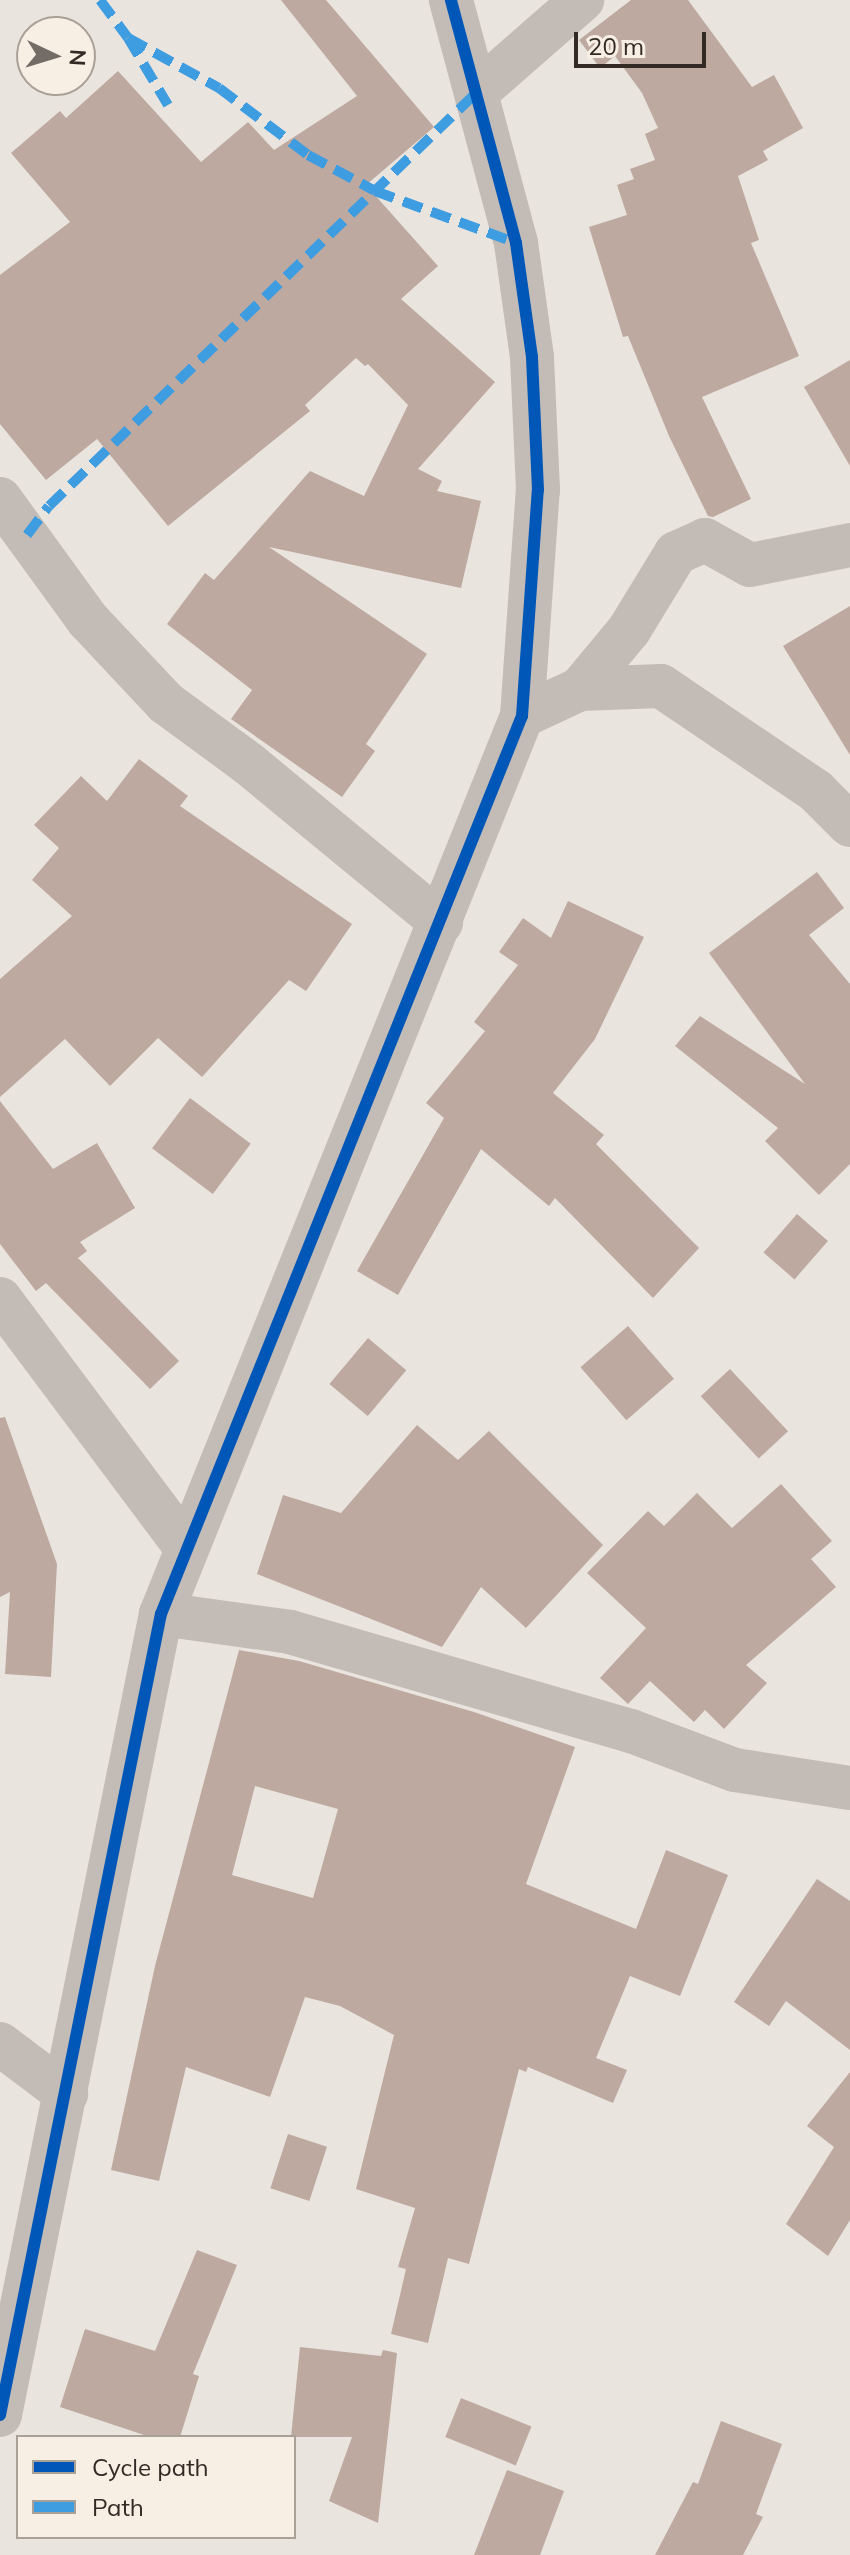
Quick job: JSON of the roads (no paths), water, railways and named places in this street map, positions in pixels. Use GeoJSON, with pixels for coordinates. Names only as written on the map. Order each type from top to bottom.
{"type":"FeatureCollection","features":[{"type":"Feature","properties":{"kind":"street"},"geometry":{"type":"LineString","coordinates":[[0,2415],[161,1614],[522,716],[538,490],[532,357],[516,243],[451,0]]}},
{"type":"Feature","properties":{"kind":"street"},"geometry":{"type":"LineString","coordinates":[[477,92],[582,0]]}},
{"type":"Feature","properties":{"kind":"street"},"geometry":{"type":"LineString","coordinates":[[0,499],[88,620],[166,703],[249,764],[441,922]]}},
{"type":"Feature","properties":{"kind":"street"},"geometry":{"type":"LineString","coordinates":[[580,689],[629,630],[676,553],[705,540],[750,565],[850,545]]}},
{"type":"Feature","properties":{"kind":"street"},"geometry":{"type":"LineString","coordinates":[[522,716],[580,689],[661,686],[816,791],[850,825]]}},
{"type":"Feature","properties":{"kind":"street"},"geometry":{"type":"LineString","coordinates":[[0,1299],[186,1548]]}},
{"type":"Feature","properties":{"kind":"street"},"geometry":{"type":"LineString","coordinates":[[161,1614],[290,1632],[631,1731],[735,1770],[850,1788]]}},
{"type":"Feature","properties":{"kind":"street"},"geometry":{"type":"LineString","coordinates":[[0,2044],[66,2094]]}}]}
